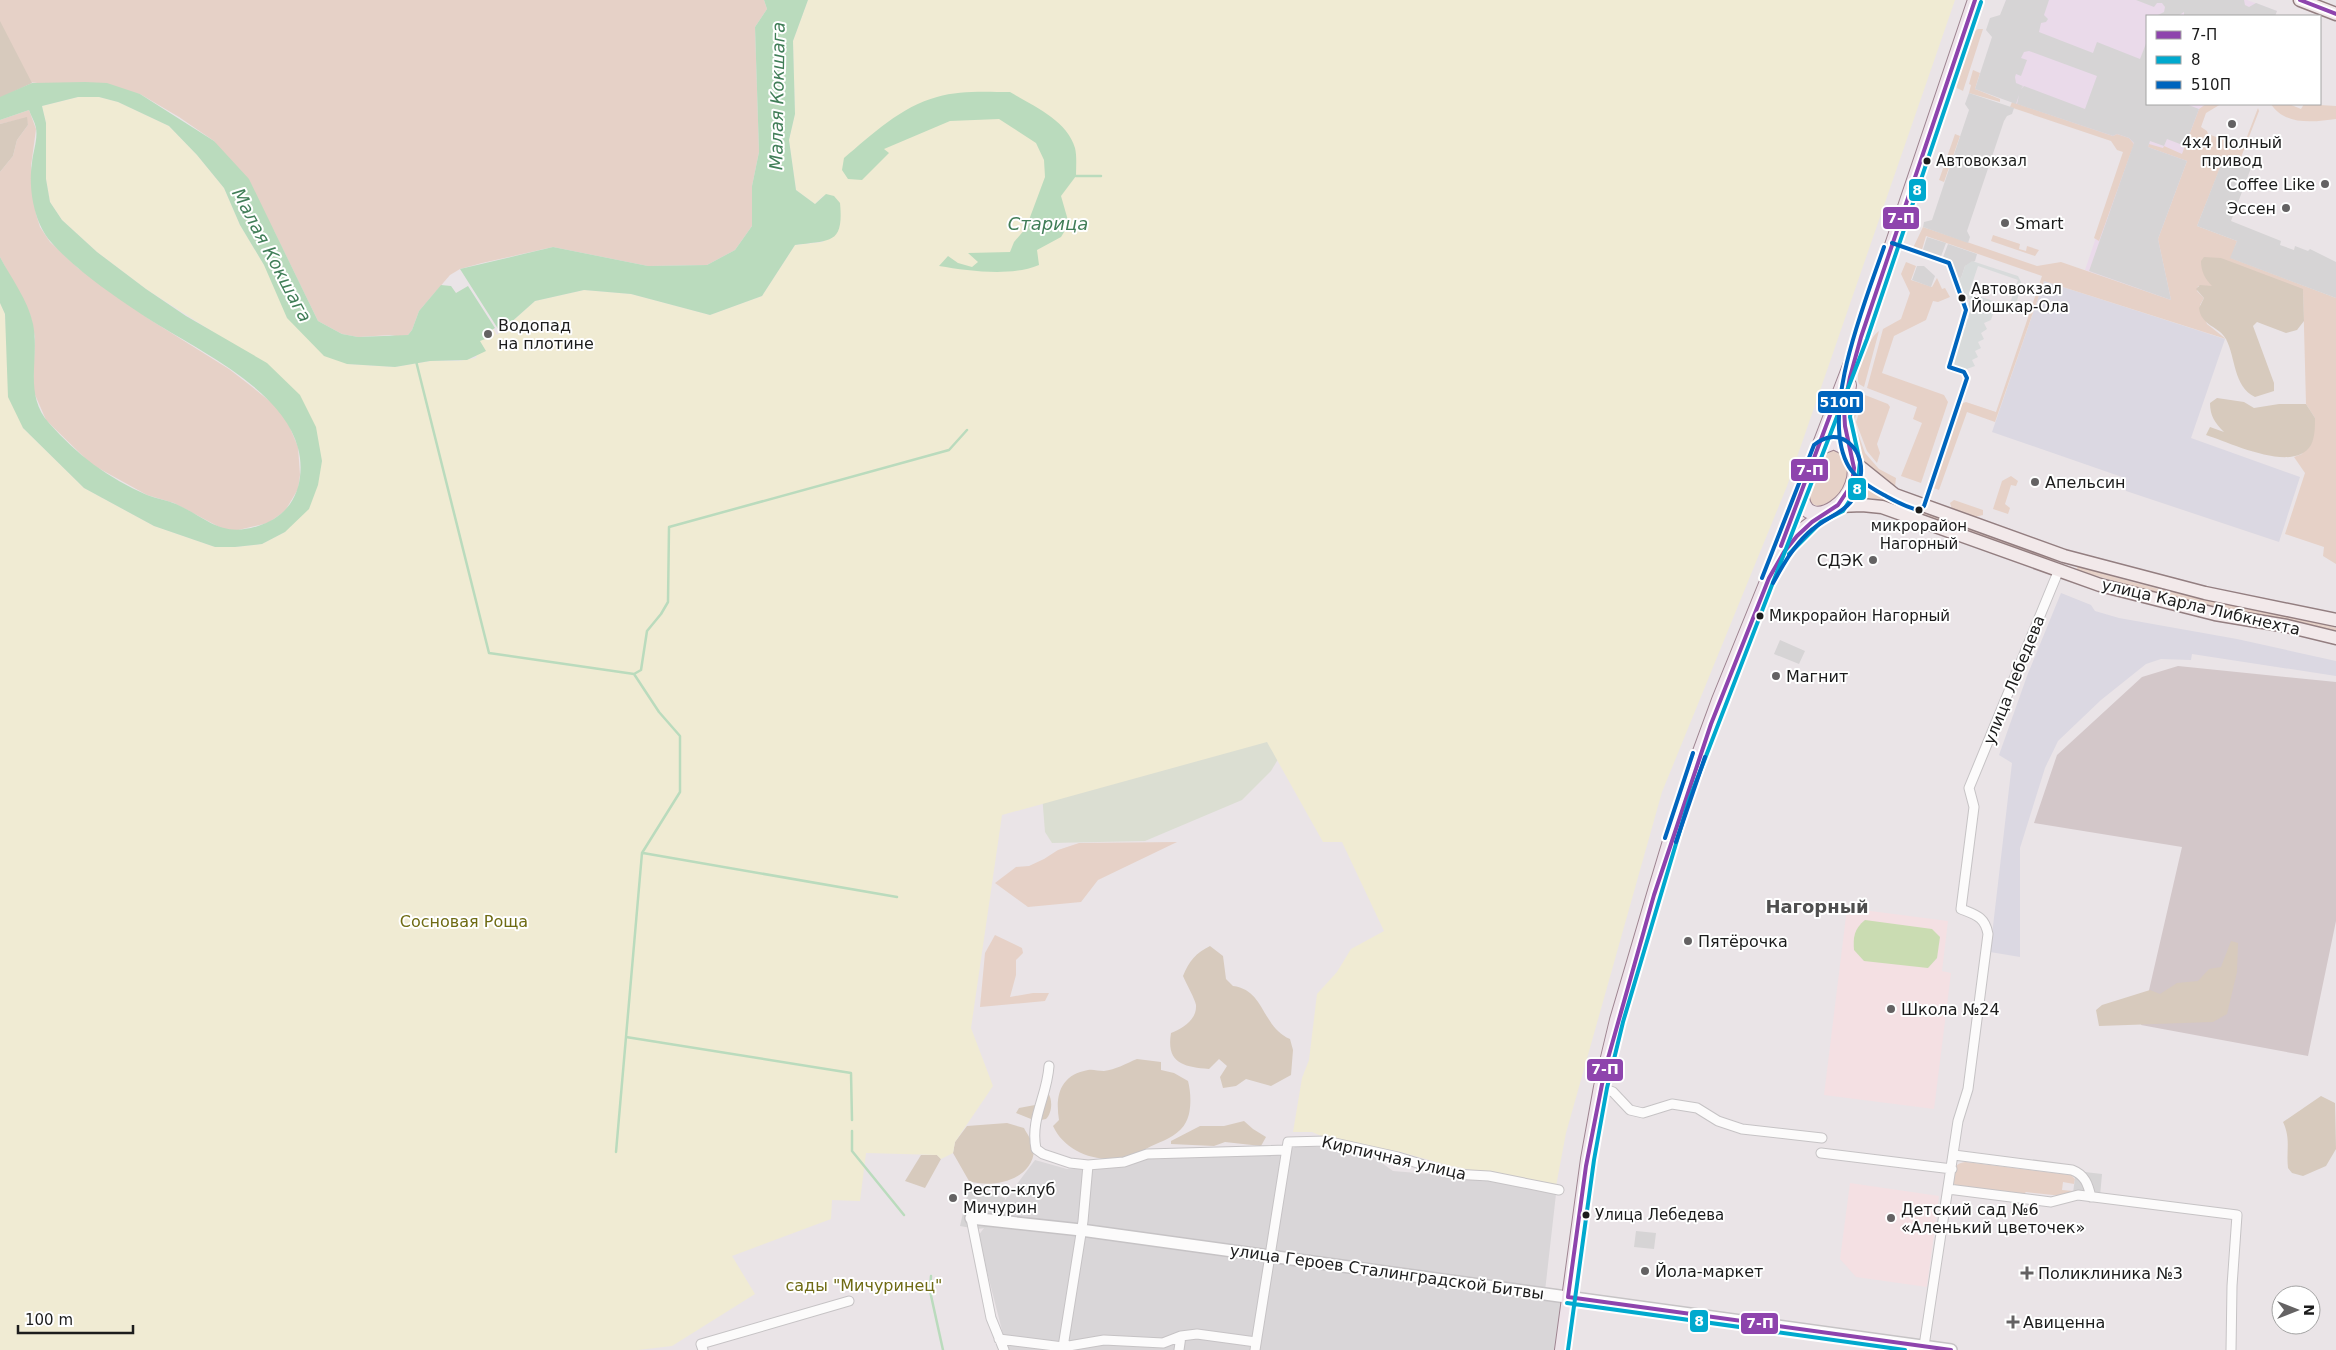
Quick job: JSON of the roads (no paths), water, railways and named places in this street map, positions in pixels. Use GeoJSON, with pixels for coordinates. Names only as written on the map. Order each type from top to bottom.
{"type":"FeatureCollection","features":[{"type":"Feature","properties":{"kind":"main road"},"geometry":{"type":"LineString","coordinates":[[1562,1350],[1588,1159],[1601,1087],[1617,1020],[1684,798],[1723,689],[1773,567],[1861,337],[1975,0]]}},
{"type":"Feature","properties":{"kind":"main road"},"geometry":{"type":"LineString","coordinates":[[2300,0],[2336,14]]}},
{"type":"Feature","properties":{"kind":"main road"},"geometry":{"type":"LineString","coordinates":[[1773,567],[1788,545],[1804,529],[1838,506],[1851,488],[1852,456],[1844,417],[1845,403],[1861,337]]}},
{"type":"Feature","properties":{"kind":"main road"},"geometry":{"type":"LineString","coordinates":[[1819,448],[1834,442],[1852,456]]}},
{"type":"Feature","properties":{"kind":"main road","name":"улица Карла Либкнехта"},"geometry":{"type":"LineString","coordinates":[[1852,456],[1895,495],[2064,556],[2186,588],[2336,620]]}},
{"type":"Feature","properties":{"kind":"main road"},"geometry":{"type":"LineString","coordinates":[[1802,492],[1802,499],[1807,509],[1812,513],[1824,514]]}},
{"type":"Feature","properties":{"kind":"main road","name":"улица Карла Либкнехта"},"geometry":{"type":"LineString","coordinates":[[1838,506],[1862,505],[1882,507],[2058,572],[2100,585],[2215,614],[2287,626],[2336,638]]}},
{"type":"Feature","properties":{"kind":"main road"},"geometry":{"type":"LineString","coordinates":[[2058,572],[2064,556]]}},
{"type":"Feature","properties":{"kind":"street","name":"улица Лебедева"},"geometry":{"type":"LineString","coordinates":[[1954,1155],[1958,1121],[1968,1089],[1988,934],[1986,923],[1980,916],[1961,909],[1974,807],[1969,788],[2058,572]]}},
{"type":"Feature","properties":{"kind":"street","name":"Кирпичная улица"},"geometry":{"type":"LineString","coordinates":[[1049,1066],[1045,1094],[1035,1121],[1034,1137],[1036,1149],[1044,1154],[1070,1163],[1088,1165],[1124,1162],[1147,1154],[1287,1146],[1326,1141],[1398,1157],[1453,1174],[1488,1176],[1559,1190]]}},
{"type":"Feature","properties":{"kind":"street"},"geometry":{"type":"LineString","coordinates":[[1601,1087],[1612,1092],[1630,1110],[1643,1113],[1672,1104],[1697,1108],[1718,1120],[1742,1129],[1822,1138]]}},
{"type":"Feature","properties":{"kind":"street"},"geometry":{"type":"LineString","coordinates":[[999,1339],[1063,1347],[1104,1340],[1163,1343],[1181,1336],[1197,1334],[1255,1346],[1287,1146]]}},
{"type":"Feature","properties":{"kind":"street"},"geometry":{"type":"LineString","coordinates":[[1821,1153],[1952,1169]]}},
{"type":"Feature","properties":{"kind":"street"},"geometry":{"type":"LineString","coordinates":[[1924,1346],[1954,1155],[2072,1170],[2082,1176],[2087,1182],[2091,1197]]}},
{"type":"Feature","properties":{"kind":"street"},"geometry":{"type":"LineString","coordinates":[[1063,1347],[1081,1230],[1088,1165]]}},
{"type":"Feature","properties":{"kind":"street"},"geometry":{"type":"LineString","coordinates":[[1948,1189],[2050,1202],[2078,1195],[2237,1215],[2232,1286],[2231,1350]]}},
{"type":"Feature","properties":{"kind":"street"},"geometry":{"type":"LineString","coordinates":[[971,1218],[991,1318],[1004,1350]]}},
{"type":"Feature","properties":{"kind":"street","name":"улица Героев Сталинградской Битвы"},"geometry":{"type":"LineString","coordinates":[[971,1218],[1081,1230],[1270,1255],[1951,1350]]}},
{"type":"Feature","properties":{"kind":"street"},"geometry":{"type":"LineString","coordinates":[[703,1350],[701,1344],[849,1301]]}},
{"type":"Feature","properties":{"kind":"street"},"geometry":{"type":"LineString","coordinates":[[1179,1350],[1181,1336]]}},
{"type":"Feature","properties":{"kind":"water","name":"Малая Кокшага"},"geometry":{"type":"Polygon","coordinates":[[[764,0],[808,0],[793,41],[795,114],[789,140],[796,190],[815,204],[826,194],[834,196],[840,203],[840,227],[837,233],[826,241],[795,245],[762,296],[710,315],[631,294],[584,290],[535,301],[500,332],[460,269],[553,247],[648,266],[707,265],[735,250],[752,226],[752,186],[759,152],[755,27],[767,9],[764,0]]]}},
{"type":"Feature","properties":{"kind":"water","name":"Малая Кокшага"},"geometry":{"type":"Polygon","coordinates":[[[32,83],[107,83],[140,94],[214,141],[249,179],[318,321],[342,334],[358,337],[408,335],[412,330],[419,311],[441,285],[451,286],[456,293],[468,286],[495,328],[483,335],[485,339],[480,341],[486,351],[467,360],[430,361],[395,367],[347,364],[324,356],[287,318],[264,265],[240,225],[224,188],[197,155],[169,126],[118,102],[99,97],[78,97],[42,106],[46,123],[46,179],[50,202],[62,220],[97,252],[146,289],[186,316],[267,363],[300,395],[316,427],[322,461],[318,485],[309,509],[285,532],[262,544],[215,547],[154,526],[84,488],[23,428],[8,397],[5,314],[0,303],[0,257],[31,315],[35,337],[34,388],[41,412],[70,445],[94,465],[133,489],[176,504],[215,525],[234,530],[258,526],[276,518],[287,508],[297,491],[301,470],[298,448],[289,427],[276,408],[258,390],[237,374],[152,321],[85,274],[61,253],[40,225],[36,215],[31,183],[36,137],[35,126],[29,110],[0,120],[0,97],[32,83]]]}},
{"type":"Feature","properties":{"kind":"water","name":"Старица"},"geometry":{"type":"Polygon","coordinates":[[[1010,92],[1039,108],[1065,129],[1071,138],[1076,151],[1076,176],[1061,196],[1069,224],[1061,237],[1037,250],[1039,265],[1028,269],[990,272],[939,266],[948,256],[958,263],[972,267],[978,262],[968,253],[1010,252],[1014,242],[1026,228],[1045,177],[1044,160],[1036,143],[999,119],[950,121],[884,149],[889,153],[862,180],[848,179],[842,170],[844,158],[899,114],[924,101],[955,93],[1010,92]]]}},
{"type":"Feature","properties":{"kind":"waterway"},"geometry":{"type":"LineString","coordinates":[[1076,176],[1101,176]]}},
{"type":"Feature","properties":{"kind":"waterway"},"geometry":{"type":"LineString","coordinates":[[416,361],[489,653],[634,674],[641,670],[647,631],[668,602],[669,527],[949,450],[967,430]]}},
{"type":"Feature","properties":{"kind":"waterway"},"geometry":{"type":"LineString","coordinates":[[616,1152],[642,853],[680,792],[680,736],[659,712],[634,674]]}},
{"type":"Feature","properties":{"kind":"waterway"},"geometry":{"type":"LineString","coordinates":[[643,853],[897,897]]}},
{"type":"Feature","properties":{"kind":"waterway"},"geometry":{"type":"LineString","coordinates":[[626,1037],[851,1073],[852,1120]]}},
{"type":"Feature","properties":{"kind":"waterway"},"geometry":{"type":"LineString","coordinates":[[852,1131],[852,1151],[904,1215]]}},
{"type":"Feature","properties":{"kind":"waterway"},"geometry":{"type":"LineString","coordinates":[[931,1276],[930,1291],[943,1350]]}},
{"type":"Feature","properties":{"kind":"place","name":"4x4 Полный привод"},"geometry":{"type":"Point","coordinates":[2232,124]}},
{"type":"Feature","properties":{"kind":"place","name":"Автовокзал"},"geometry":{"type":"Point","coordinates":[1927,161]}},
{"type":"Feature","properties":{"kind":"place","name":"Coffee Like"},"geometry":{"type":"Point","coordinates":[2325,184]}},
{"type":"Feature","properties":{"kind":"place","name":"Эссен"},"geometry":{"type":"Point","coordinates":[2286,208]}},
{"type":"Feature","properties":{"kind":"place","name":"Smart"},"geometry":{"type":"Point","coordinates":[2005,223]}},
{"type":"Feature","properties":{"kind":"place","name":"Автовокзал Йошкар-Ола"},"geometry":{"type":"Point","coordinates":[1962,298]}},
{"type":"Feature","properties":{"kind":"place","name":"Водопад на плотине"},"geometry":{"type":"Point","coordinates":[488,334]}},
{"type":"Feature","properties":{"kind":"place","name":"Апельсин"},"geometry":{"type":"Point","coordinates":[2035,482]}},
{"type":"Feature","properties":{"kind":"place","name":"микрорайон Нагорный"},"geometry":{"type":"Point","coordinates":[1919,510]}},
{"type":"Feature","properties":{"kind":"place","name":"СДЭК"},"geometry":{"type":"Point","coordinates":[1873,560]}},
{"type":"Feature","properties":{"kind":"place","name":"Микрорайон Нагорный"},"geometry":{"type":"Point","coordinates":[1760,616]}},
{"type":"Feature","properties":{"kind":"place","name":"Магнит"},"geometry":{"type":"Point","coordinates":[1776,676]}},
{"type":"Feature","properties":{"kind":"place","name":"Пятёрочка"},"geometry":{"type":"Point","coordinates":[1688,941]}},
{"type":"Feature","properties":{"kind":"place","name":"Школа №24"},"geometry":{"type":"Point","coordinates":[1891,1009]}},
{"type":"Feature","properties":{"kind":"place","name":"Ресто-клуб Мичурин"},"geometry":{"type":"Point","coordinates":[953,1198]}},
{"type":"Feature","properties":{"kind":"place","name":"Улица Лебедева"},"geometry":{"type":"Point","coordinates":[1586,1215]}},
{"type":"Feature","properties":{"kind":"place","name":"Детский сад №6 «Аленький цветочек»"},"geometry":{"type":"Point","coordinates":[1891,1218]}},
{"type":"Feature","properties":{"kind":"place","name":"Йола-маркет"},"geometry":{"type":"Point","coordinates":[1645,1271]}},
{"type":"Feature","properties":{"kind":"place","name":"Поликлиника №3"},"geometry":{"type":"Point","coordinates":[2027,1273]}},
{"type":"Feature","properties":{"kind":"place","name":"Авиценна"},"geometry":{"type":"Point","coordinates":[2013,1322]}},
{"type":"Feature","properties":{"kind":"district","name":"Нагорный"},"geometry":{"type":"Point","coordinates":[1817,906]}},
{"type":"Feature","properties":{"kind":"park label","name":"Сосновая Роща"},"geometry":{"type":"Point","coordinates":[464,921]}},
{"type":"Feature","properties":{"kind":"park label","name":"сады \"Мичуринец\""},"geometry":{"type":"Point","coordinates":[864,1285]}}]}
